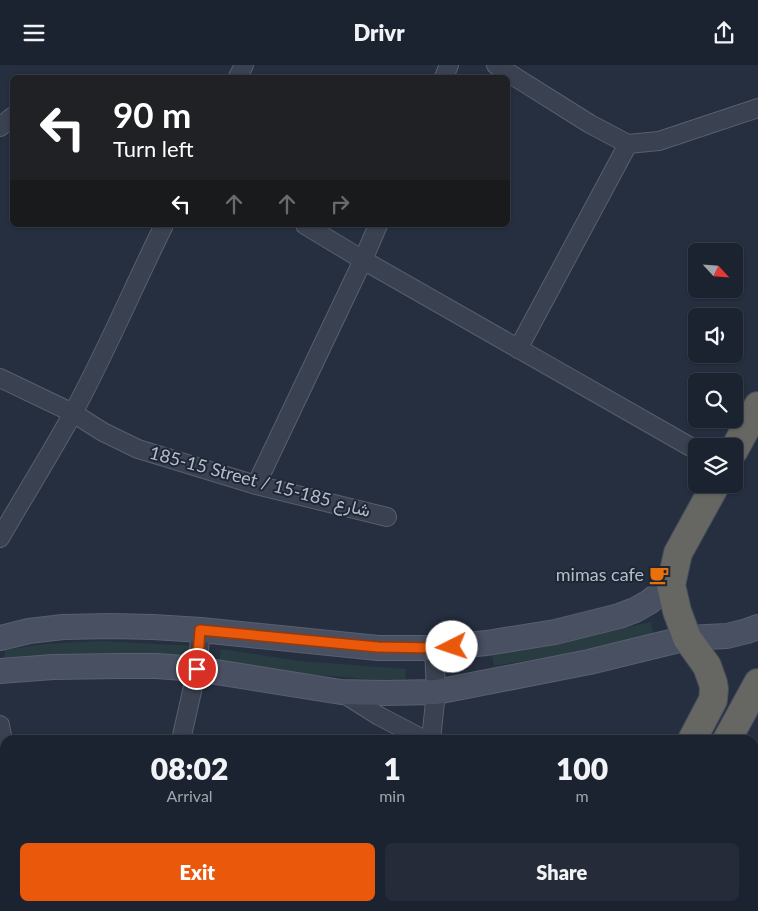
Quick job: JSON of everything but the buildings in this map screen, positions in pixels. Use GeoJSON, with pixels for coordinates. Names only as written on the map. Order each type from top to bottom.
{"type":"FeatureCollection","features":[{"type":"Feature","properties":{"kind":"highway"},"geometry":{"type":"LineString","coordinates":[[741,438],[758,406]]}},
{"type":"Feature","properties":{"kind":"highway"},"geometry":{"type":"LineString","coordinates":[[695,735],[713,700],[714,689],[707,666],[687,638],[677,611],[671,585],[678,553],[711,493]]}},
{"type":"Feature","properties":{"kind":"highway"},"geometry":{"type":"LineString","coordinates":[[730,735],[758,683]]}},
{"type":"Feature","properties":{"kind":"main road"},"geometry":{"type":"LineString","coordinates":[[0,638],[29,631],[63,627],[111,626],[200,630],[378,647],[434,648],[487,643],[555,632],[619,616],[649,602],[671,585]]}},
{"type":"Feature","properties":{"kind":"main road"},"geometry":{"type":"LineString","coordinates":[[0,671],[53,667],[157,666],[197,669],[341,692],[436,693],[589,662],[687,638],[727,636],[758,627]]}},
{"type":"Feature","properties":{"kind":"street"},"geometry":{"type":"LineString","coordinates":[[496,65],[590,124],[628,144],[659,141],[758,108]]}},
{"type":"Feature","properties":{"kind":"street"},"geometry":{"type":"LineString","coordinates":[[0,127],[10,119]]}},
{"type":"Feature","properties":{"kind":"street"},"geometry":{"type":"LineString","coordinates":[[518,349],[628,144]]}},
{"type":"Feature","properties":{"kind":"street"},"geometry":{"type":"LineString","coordinates":[[0,538],[73,413],[163,227]]}},
{"type":"Feature","properties":{"kind":"street"},"geometry":{"type":"LineString","coordinates":[[308,227],[363,261],[688,445]]}},
{"type":"Feature","properties":{"kind":"street"},"geometry":{"type":"LineString","coordinates":[[256,485],[363,261],[377,227]]}},
{"type":"Feature","properties":{"kind":"street","name":"185-15 Street / شارع 185-15"},"geometry":{"type":"LineString","coordinates":[[0,378],[73,413],[103,432],[138,449],[256,485],[387,517]]}},
{"type":"Feature","properties":{"kind":"street"},"geometry":{"type":"LineString","coordinates":[[182,735],[197,669],[200,630]]}},
{"type":"Feature","properties":{"kind":"street"},"geometry":{"type":"LineString","coordinates":[[432,735],[436,693],[434,648]]}},
{"type":"Feature","properties":{"kind":"street"},"geometry":{"type":"LineString","coordinates":[[341,692],[379,716],[415,735]]}},
{"type":"Feature","properties":{"kind":"green space"},"geometry":{"type":"Polygon","coordinates":[[[651,622],[653,634],[561,655],[494,666],[492,655],[651,622]]]}},
{"type":"Feature","properties":{"kind":"green space"},"geometry":{"type":"Polygon","coordinates":[[[101,641],[194,646],[192,660],[4,663],[5,650],[43,644],[101,641]]]}},
{"type":"Feature","properties":{"kind":"green space"},"geometry":{"type":"Polygon","coordinates":[[[221,649],[300,661],[406,669],[405,682],[294,673],[219,664],[221,649]]]}},
{"type":"Feature","properties":{"kind":"place","name":"mimas cafe"},"geometry":{"type":"Point","coordinates":[659,575]}},
{"type":"Feature","properties":{"kind":"route"},"geometry":{"type":"LineString","coordinates":[[197,669],[200,630],[378,647],[452,647]]}}]}
